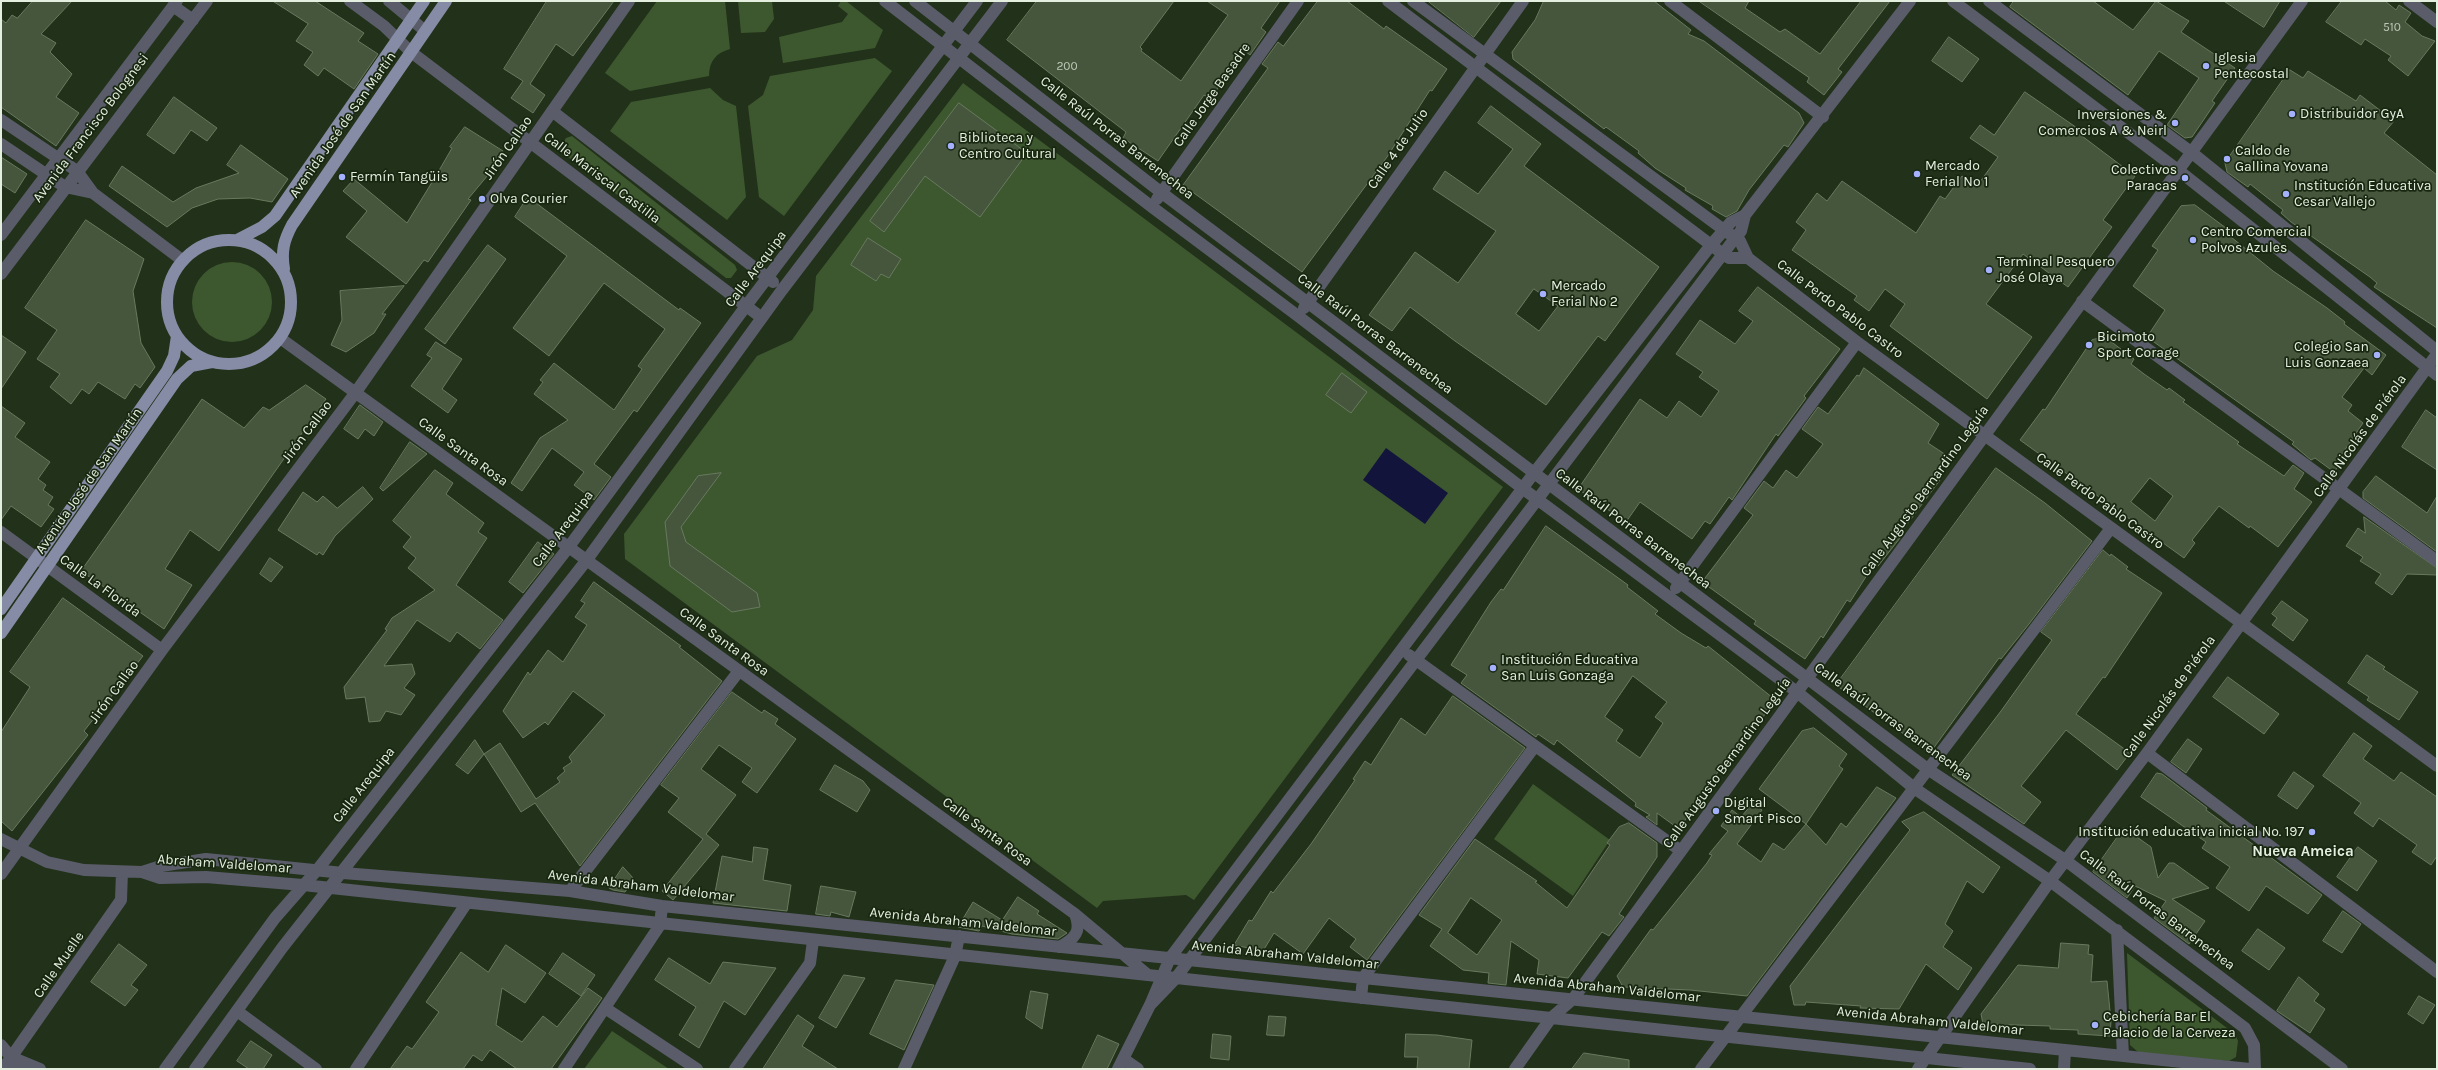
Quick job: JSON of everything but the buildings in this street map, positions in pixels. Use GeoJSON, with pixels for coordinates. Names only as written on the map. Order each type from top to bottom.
{"type":"FeatureCollection","features":[{"type":"Feature","properties":{"kind":"main road","name":"Avenida José de San Martín"},"geometry":{"type":"LineString","coordinates":[[237,240],[262,227],[275,216],[424,1]]}},
{"type":"Feature","properties":{"kind":"main road","name":"Avenida José de San Martín"},"geometry":{"type":"LineString","coordinates":[[285,272],[281,254],[285,238],[292,225],[411,52],[424,30],[446,1]]}},
{"type":"Feature","properties":{"kind":"main road"},"geometry":{"type":"LineString","coordinates":[[216,240],[237,240],[256,245],[272,256],[285,272],[290,288],[292,306],[288,323],[280,338],[267,352],[252,360],[234,364],[213,362],[192,352],[177,336],[167,311],[167,297],[170,284],[182,260],[207,243],[216,240]]}},
{"type":"Feature","properties":{"kind":"main road","name":"Avenida José de San Martín"},"geometry":{"type":"LineString","coordinates":[[1,609],[167,371],[174,356],[177,336]]}},
{"type":"Feature","properties":{"kind":"main road","name":"Avenida José de San Martín"},"geometry":{"type":"LineString","coordinates":[[1,633],[181,375],[191,366],[213,362]]}},
{"type":"Feature","properties":{"kind":"street","name":"Avenida Francisco Bolognesi"},"geometry":{"type":"LineString","coordinates":[[1,274],[77,171],[207,1]]}},
{"type":"Feature","properties":{"kind":"street","name":"Calle Mariscal Castilla"},"geometry":{"type":"LineString","coordinates":[[350,1],[384,26],[411,52],[762,318]]}},
{"type":"Feature","properties":{"kind":"street"},"geometry":{"type":"LineString","coordinates":[[389,1],[424,30]]}},
{"type":"Feature","properties":{"kind":"street","name":"Jirón Callao"},"geometry":{"type":"LineString","coordinates":[[1,874],[162,650],[356,392],[629,1]]}},
{"type":"Feature","properties":{"kind":"street"},"geometry":{"type":"LineString","coordinates":[[885,1],[944,45],[1152,207],[1298,316],[1522,488],[1670,596],[1797,692],[1914,788],[2050,881],[2117,930],[2245,1028],[2254,1045],[2256,1069]]}},
{"type":"Feature","properties":{"kind":"street","name":"Calle Raúl Porras Barrenechea"},"geometry":{"type":"LineString","coordinates":[[915,1],[971,43],[1162,193],[1929,770],[2065,860],[2342,1069]]}},
{"type":"Feature","properties":{"kind":"street","name":"Calle Arequipa"},"geometry":{"type":"LineString","coordinates":[[165,1069],[275,918],[318,869],[568,548],[746,306],[977,1]]}},
{"type":"Feature","properties":{"kind":"street"},"geometry":{"type":"LineString","coordinates":[[195,1069],[282,948],[343,873],[586,561],[782,290],[1002,1]]}},
{"type":"Feature","properties":{"kind":"street","name":"Calle Jorge Basadre"},"geometry":{"type":"LineString","coordinates":[[1152,207],[1298,1]]}},
{"type":"Feature","properties":{"kind":"street"},"geometry":{"type":"LineString","coordinates":[[1388,1],[1723,254],[1729,258],[1748,258],[1740,241],[1413,1]]}},
{"type":"Feature","properties":{"kind":"street","name":"Calle 4 de Julio"},"geometry":{"type":"LineString","coordinates":[[1298,316],[1475,66],[1523,1]]}},
{"type":"Feature","properties":{"kind":"street"},"geometry":{"type":"LineString","coordinates":[[1670,1],[1823,117]]}},
{"type":"Feature","properties":{"kind":"street"},"geometry":{"type":"LineString","coordinates":[[1150,1005],[1175,979],[1536,498],[1735,238],[1740,231],[1745,215],[1823,117],[1910,1]]}},
{"type":"Feature","properties":{"kind":"street"},"geometry":{"type":"LineString","coordinates":[[1953,1],[2178,170],[2437,376]]}},
{"type":"Feature","properties":{"kind":"street"},"geometry":{"type":"LineString","coordinates":[[1988,1],[2191,152],[2437,350]]}},
{"type":"Feature","properties":{"kind":"street","name":"Calle Augusto Bernardino Leguía"},"geometry":{"type":"LineString","coordinates":[[1515,1069],[1551,1018],[1573,999],[2302,1]]}},
{"type":"Feature","properties":{"kind":"street"},"geometry":{"type":"LineString","coordinates":[[2409,1],[2437,22]]}},
{"type":"Feature","properties":{"kind":"street","name":"Avenida Francisco Bolognesi"},"geometry":{"type":"LineString","coordinates":[[1,235],[58,157],[175,4]]}},
{"type":"Feature","properties":{"kind":"street"},"geometry":{"type":"LineString","coordinates":[[175,4],[193,20]]}},
{"type":"Feature","properties":{"kind":"street","name":"Calle Mariscal Castilla"},"geometry":{"type":"LineString","coordinates":[[552,111],[782,290]]}},
{"type":"Feature","properties":{"kind":"street"},"geometry":{"type":"LineString","coordinates":[[1,120],[77,171],[93,193],[182,260]]}},
{"type":"Feature","properties":{"kind":"street"},"geometry":{"type":"LineString","coordinates":[[1,144],[65,187],[93,193]]}},
{"type":"Feature","properties":{"kind":"street"},"geometry":{"type":"LineString","coordinates":[[1138,1069],[1121,1064],[1150,1005],[1161,976],[1170,958],[1522,488],[1730,222],[1745,215]]}},
{"type":"Feature","properties":{"kind":"street","name":"Calle Perdo Pablo Castro"},"geometry":{"type":"LineString","coordinates":[[1748,258],[1856,342],[2437,766]]}},
{"type":"Feature","properties":{"kind":"street"},"geometry":{"type":"LineString","coordinates":[[2082,301],[2437,561]]}},
{"type":"Feature","properties":{"kind":"street","name":"Calle Santa Rosa"},"geometry":{"type":"LineString","coordinates":[[280,338],[1075,914],[1148,975]]}},
{"type":"Feature","properties":{"kind":"street"},"geometry":{"type":"LineString","coordinates":[[1670,596],[1856,342]]}},
{"type":"Feature","properties":{"kind":"street","name":"Calle Nicolás de Piérola"},"geometry":{"type":"LineString","coordinates":[[1918,1069],[2065,860],[2147,753],[2340,490],[2437,354]]}},
{"type":"Feature","properties":{"kind":"street"},"geometry":{"type":"LineString","coordinates":[[1701,1069],[1727,1037],[2111,528]]}},
{"type":"Feature","properties":{"kind":"street","name":"Calle La Florida"},"geometry":{"type":"LineString","coordinates":[[1,532],[162,650]]}},
{"type":"Feature","properties":{"kind":"street"},"geometry":{"type":"LineString","coordinates":[[1401,650],[1681,851]]}},
{"type":"Feature","properties":{"kind":"street"},"geometry":{"type":"LineString","coordinates":[[570,891],[739,671]]}},
{"type":"Feature","properties":{"kind":"street"},"geometry":{"type":"LineString","coordinates":[[1361,998],[1363,978],[1535,746]]}},
{"type":"Feature","properties":{"kind":"street"},"geometry":{"type":"LineString","coordinates":[[2147,753],[2437,972]]}},
{"type":"Feature","properties":{"kind":"street","name":"Abraham Valdelomar"},"geometry":{"type":"LineString","coordinates":[[1,840],[19,850],[66,867],[84,870],[142,872],[161,866],[206,859],[318,869]]}},
{"type":"Feature","properties":{"kind":"street","name":"Avenida Abraham Valdelomar"},"geometry":{"type":"LineString","coordinates":[[318,869],[343,873],[570,891],[662,906],[2250,1069]]}},
{"type":"Feature","properties":{"kind":"street","name":"Calle Muelle"},"geometry":{"type":"LineString","coordinates":[[3,1069],[121,900],[122,872]]}},
{"type":"Feature","properties":{"kind":"street","name":"Abraham Valdelomar"},"geometry":{"type":"LineString","coordinates":[[142,872],[160,878],[206,877],[303,885]]}},
{"type":"Feature","properties":{"kind":"street"},"geometry":{"type":"LineString","coordinates":[[303,885],[660,925],[1161,976],[1175,979],[2030,1069]]}},
{"type":"Feature","properties":{"kind":"street"},"geometry":{"type":"LineString","coordinates":[[356,1069],[466,904]]}},
{"type":"Feature","properties":{"kind":"street"},"geometry":{"type":"LineString","coordinates":[[564,1069],[660,925],[662,906]]}},
{"type":"Feature","properties":{"kind":"street"},"geometry":{"type":"LineString","coordinates":[[1059,947],[1074,938],[1078,932],[1079,925],[1075,914]]}},
{"type":"Feature","properties":{"kind":"street"},"geometry":{"type":"LineString","coordinates":[[2117,930],[2123,1056]]}},
{"type":"Feature","properties":{"kind":"street"},"geometry":{"type":"LineString","coordinates":[[904,1069],[955,956],[959,936]]}},
{"type":"Feature","properties":{"kind":"street"},"geometry":{"type":"LineString","coordinates":[[735,1069],[810,963],[813,941]]}},
{"type":"Feature","properties":{"kind":"street"},"geometry":{"type":"LineString","coordinates":[[605,1008],[697,1069]]}},
{"type":"Feature","properties":{"kind":"street"},"geometry":{"type":"LineString","coordinates":[[237,1011],[316,1069]]}},
{"type":"Feature","properties":{"kind":"street"},"geometry":{"type":"LineString","coordinates":[[1,1045],[11,1057],[16,1069]]}},
{"type":"Feature","properties":{"kind":"street"},"geometry":{"type":"LineString","coordinates":[[2064,1069],[2065,1050]]}},
{"type":"Feature","properties":{"kind":"street"},"geometry":{"type":"LineString","coordinates":[[11,1057],[40,1069]]}},
{"type":"Feature","properties":{"kind":"green space"},"geometry":{"type":"Polygon","coordinates":[[[657,1],[725,1],[730,49],[714,58],[710,66],[709,76],[630,91],[605,73],[657,1]]]}},
{"type":"Feature","properties":{"kind":"green space"},"geometry":{"type":"Polygon","coordinates":[[[738,1],[772,1],[774,19],[765,32],[741,33],[738,1]]]}},
{"type":"Feature","properties":{"kind":"green space"},"geometry":{"type":"Polygon","coordinates":[[[841,1],[846,1],[883,30],[875,48],[783,63],[779,37],[842,22],[848,14],[838,6],[841,1]]]}},
{"type":"Feature","properties":{"kind":"green space"},"geometry":{"type":"Polygon","coordinates":[[[875,58],[892,71],[784,216],[759,197],[748,106],[763,95],[770,76],[875,58]]]}},
{"type":"Feature","properties":{"kind":"green space"},"geometry":{"type":"Polygon","coordinates":[[[963,83],[1503,487],[1194,900],[1186,895],[1103,901],[1097,908],[625,559],[624,534],[757,356],[792,340],[813,310],[816,276],[963,83]]]}},
{"type":"Feature","properties":{"kind":"green space"},"geometry":{"type":"Polygon","coordinates":[[[710,88],[723,100],[736,106],[746,197],[727,220],[610,131],[631,102],[710,88]]]}},
{"type":"Feature","properties":{"kind":"green space"},"geometry":{"type":"Polygon","coordinates":[[[572,136],[735,265],[737,270],[731,278],[726,278],[564,154],[561,146],[566,138],[572,136]]]}},
{"type":"Feature","properties":{"kind":"green space"},"geometry":{"type":"Polygon","coordinates":[[[224,262],[240,262],[261,273],[272,294],[272,310],[261,331],[240,342],[224,342],[210,336],[203,331],[198,324],[192,310],[192,294],[198,280],[203,273],[210,268],[224,262]]]}},
{"type":"Feature","properties":{"kind":"green space"},"geometry":{"type":"Polygon","coordinates":[[[1533,784],[1610,840],[1573,896],[1494,839],[1533,784]]]}},
{"type":"Feature","properties":{"kind":"green space"},"geometry":{"type":"Polygon","coordinates":[[[2127,953],[2235,1034],[2238,1041],[2236,1057],[2229,1061],[2145,1054],[2138,1052],[2130,1045],[2127,953]]]}},
{"type":"Feature","properties":{"kind":"green space"},"geometry":{"type":"Polygon","coordinates":[[[612,1031],[669,1069],[584,1069],[612,1031]]]}},
{"type":"Feature","properties":{"kind":"shaded area"},"geometry":{"type":"Polygon","coordinates":[[[1386,448],[1448,493],[1425,524],[1363,480],[1386,448]]]}},
{"type":"Feature","properties":{"kind":"place","name":"Iglesia Pentecostal"},"geometry":{"type":"Point","coordinates":[2206,66]}},
{"type":"Feature","properties":{"kind":"place","name":"Distribuidor GyA"},"geometry":{"type":"Point","coordinates":[2292,114]}},
{"type":"Feature","properties":{"kind":"place","name":"Inversiones & Comercios A & Neirl"},"geometry":{"type":"Point","coordinates":[2175,123]}},
{"type":"Feature","properties":{"kind":"place","name":"Biblioteca y Centro Cultural"},"geometry":{"type":"Point","coordinates":[951,146]}},
{"type":"Feature","properties":{"kind":"place","name":"Caldo de Gallina Yovana"},"geometry":{"type":"Point","coordinates":[2227,159]}},
{"type":"Feature","properties":{"kind":"place","name":"Mercado Ferial Nº 1"},"geometry":{"type":"Point","coordinates":[1917,174]}},
{"type":"Feature","properties":{"kind":"place","name":"Fermín Tangüis"},"geometry":{"type":"Point","coordinates":[342,177]}},
{"type":"Feature","properties":{"kind":"place","name":"Colectivos Paracas"},"geometry":{"type":"Point","coordinates":[2185,178]}},
{"type":"Feature","properties":{"kind":"place","name":"Institución Educativa Cesar Vallejo"},"geometry":{"type":"Point","coordinates":[2286,194]}},
{"type":"Feature","properties":{"kind":"place","name":"Olva Courier"},"geometry":{"type":"Point","coordinates":[482,199]}},
{"type":"Feature","properties":{"kind":"place","name":"Centro Comercial Polvos Azules"},"geometry":{"type":"Point","coordinates":[2193,240]}},
{"type":"Feature","properties":{"kind":"place","name":"Terminal Pesquero José Olaya"},"geometry":{"type":"Point","coordinates":[1989,270]}},
{"type":"Feature","properties":{"kind":"place","name":"Mercado Ferial Nº 2"},"geometry":{"type":"Point","coordinates":[1543,294]}},
{"type":"Feature","properties":{"kind":"place","name":"Bicimoto Sport Corage"},"geometry":{"type":"Point","coordinates":[2089,345]}},
{"type":"Feature","properties":{"kind":"place","name":"Colegio San Luis Gonzaea"},"geometry":{"type":"Point","coordinates":[2377,355]}},
{"type":"Feature","properties":{"kind":"place","name":"Institución Educativa San Luis Gonzaga"},"geometry":{"type":"Point","coordinates":[1493,668]}},
{"type":"Feature","properties":{"kind":"place","name":"Digital Smart Pisco"},"geometry":{"type":"Point","coordinates":[1716,811]}},
{"type":"Feature","properties":{"kind":"place","name":"Institución educativa inicial No. 197"},"geometry":{"type":"Point","coordinates":[2312,832]}},
{"type":"Feature","properties":{"kind":"place","name":"Cebichería Bar El Palacio de la Cerveza"},"geometry":{"type":"Point","coordinates":[2095,1025]}},
{"type":"Feature","properties":{"kind":"district","name":"Nueva Ameica"},"geometry":{"type":"Point","coordinates":[2303,852]}}]}
